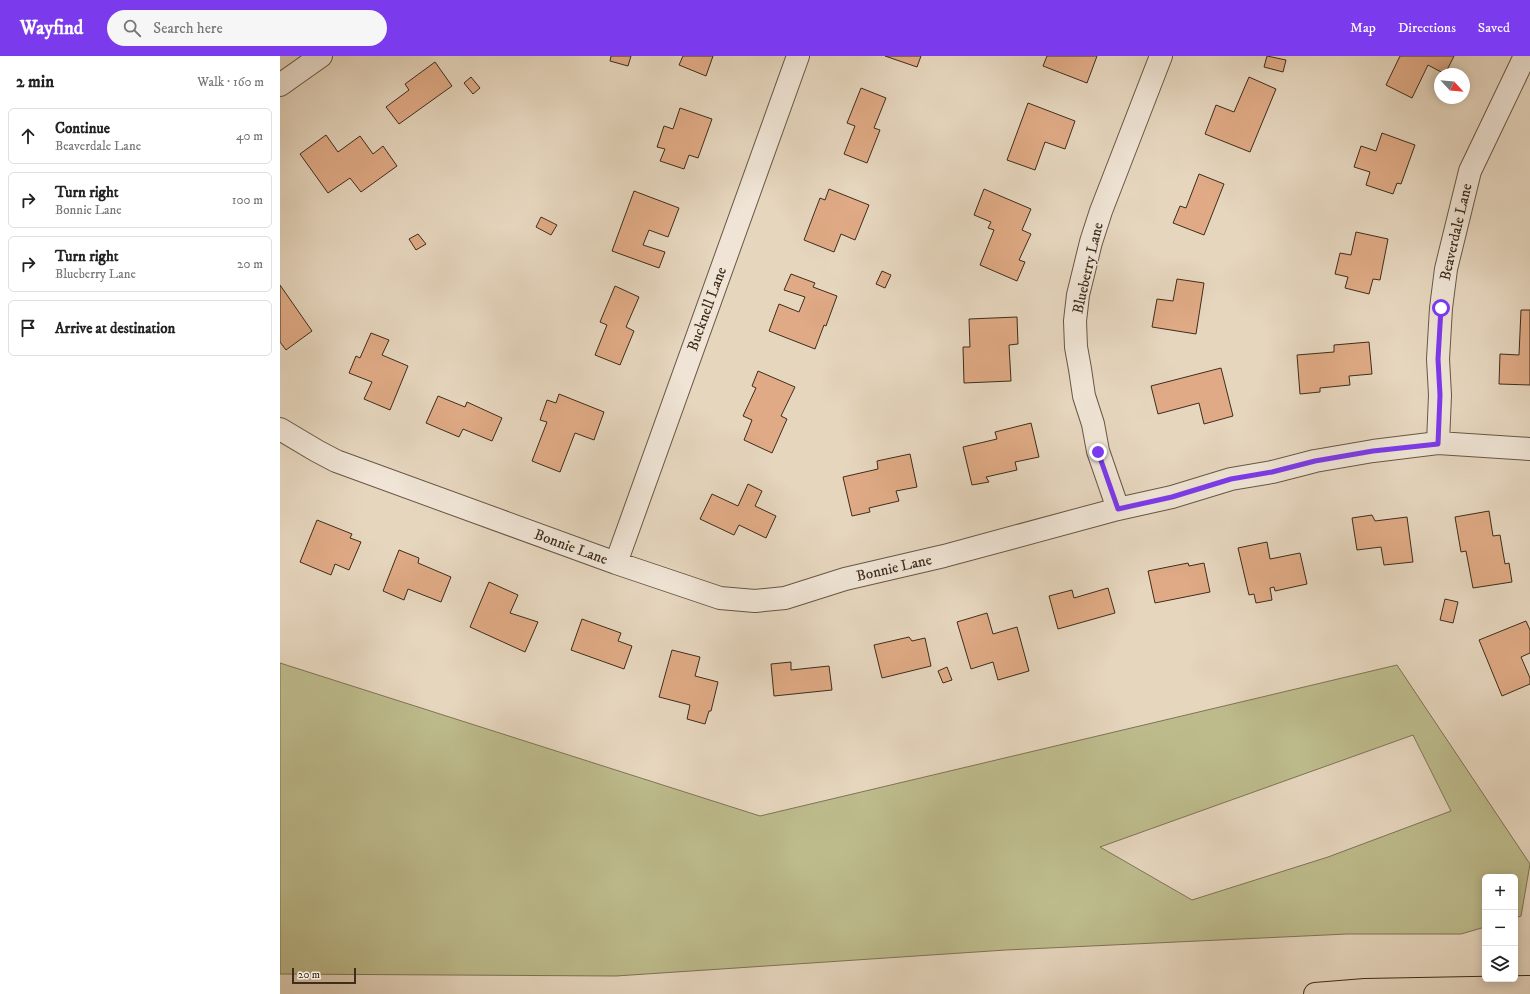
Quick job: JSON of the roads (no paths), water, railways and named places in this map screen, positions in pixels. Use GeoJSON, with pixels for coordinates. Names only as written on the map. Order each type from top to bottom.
{"type":"FeatureCollection","features":[{"type":"Feature","properties":{"kind":"highway"},"geometry":{"type":"LineString","coordinates":[[1315,994],[1365,990],[1530,987]]}},
{"type":"Feature","properties":{"kind":"street"},"geometry":{"type":"LineString","coordinates":[[280,85],[321,56]]}},
{"type":"Feature","properties":{"kind":"street","name":"Bucknell Lane"},"geometry":{"type":"LineString","coordinates":[[616,563],[798,56]]}},
{"type":"Feature","properties":{"kind":"street","name":"Blueberry Lane"},"geometry":{"type":"LineString","coordinates":[[1118,509],[1098,452],[1084,396],[1076,347],[1075,321],[1078,295],[1091,242],[1101,211],[1161,56]]}},
{"type":"Feature","properties":{"kind":"street","name":"Beaverdale Lane"},"geometry":{"type":"LineString","coordinates":[[1438,444],[1440,395],[1438,359],[1441,308],[1446,269],[1470,172],[1525,56]]}},
{"type":"Feature","properties":{"kind":"street","name":"Bonnie Lane"},"geometry":{"type":"LineString","coordinates":[[280,429],[336,461],[616,563],[720,598],[755,601],[785,598],[845,579],[944,556],[1118,509],[1172,497],[1231,479],[1272,472],[1315,461],[1373,451],[1438,444],[1530,449]]}}]}
